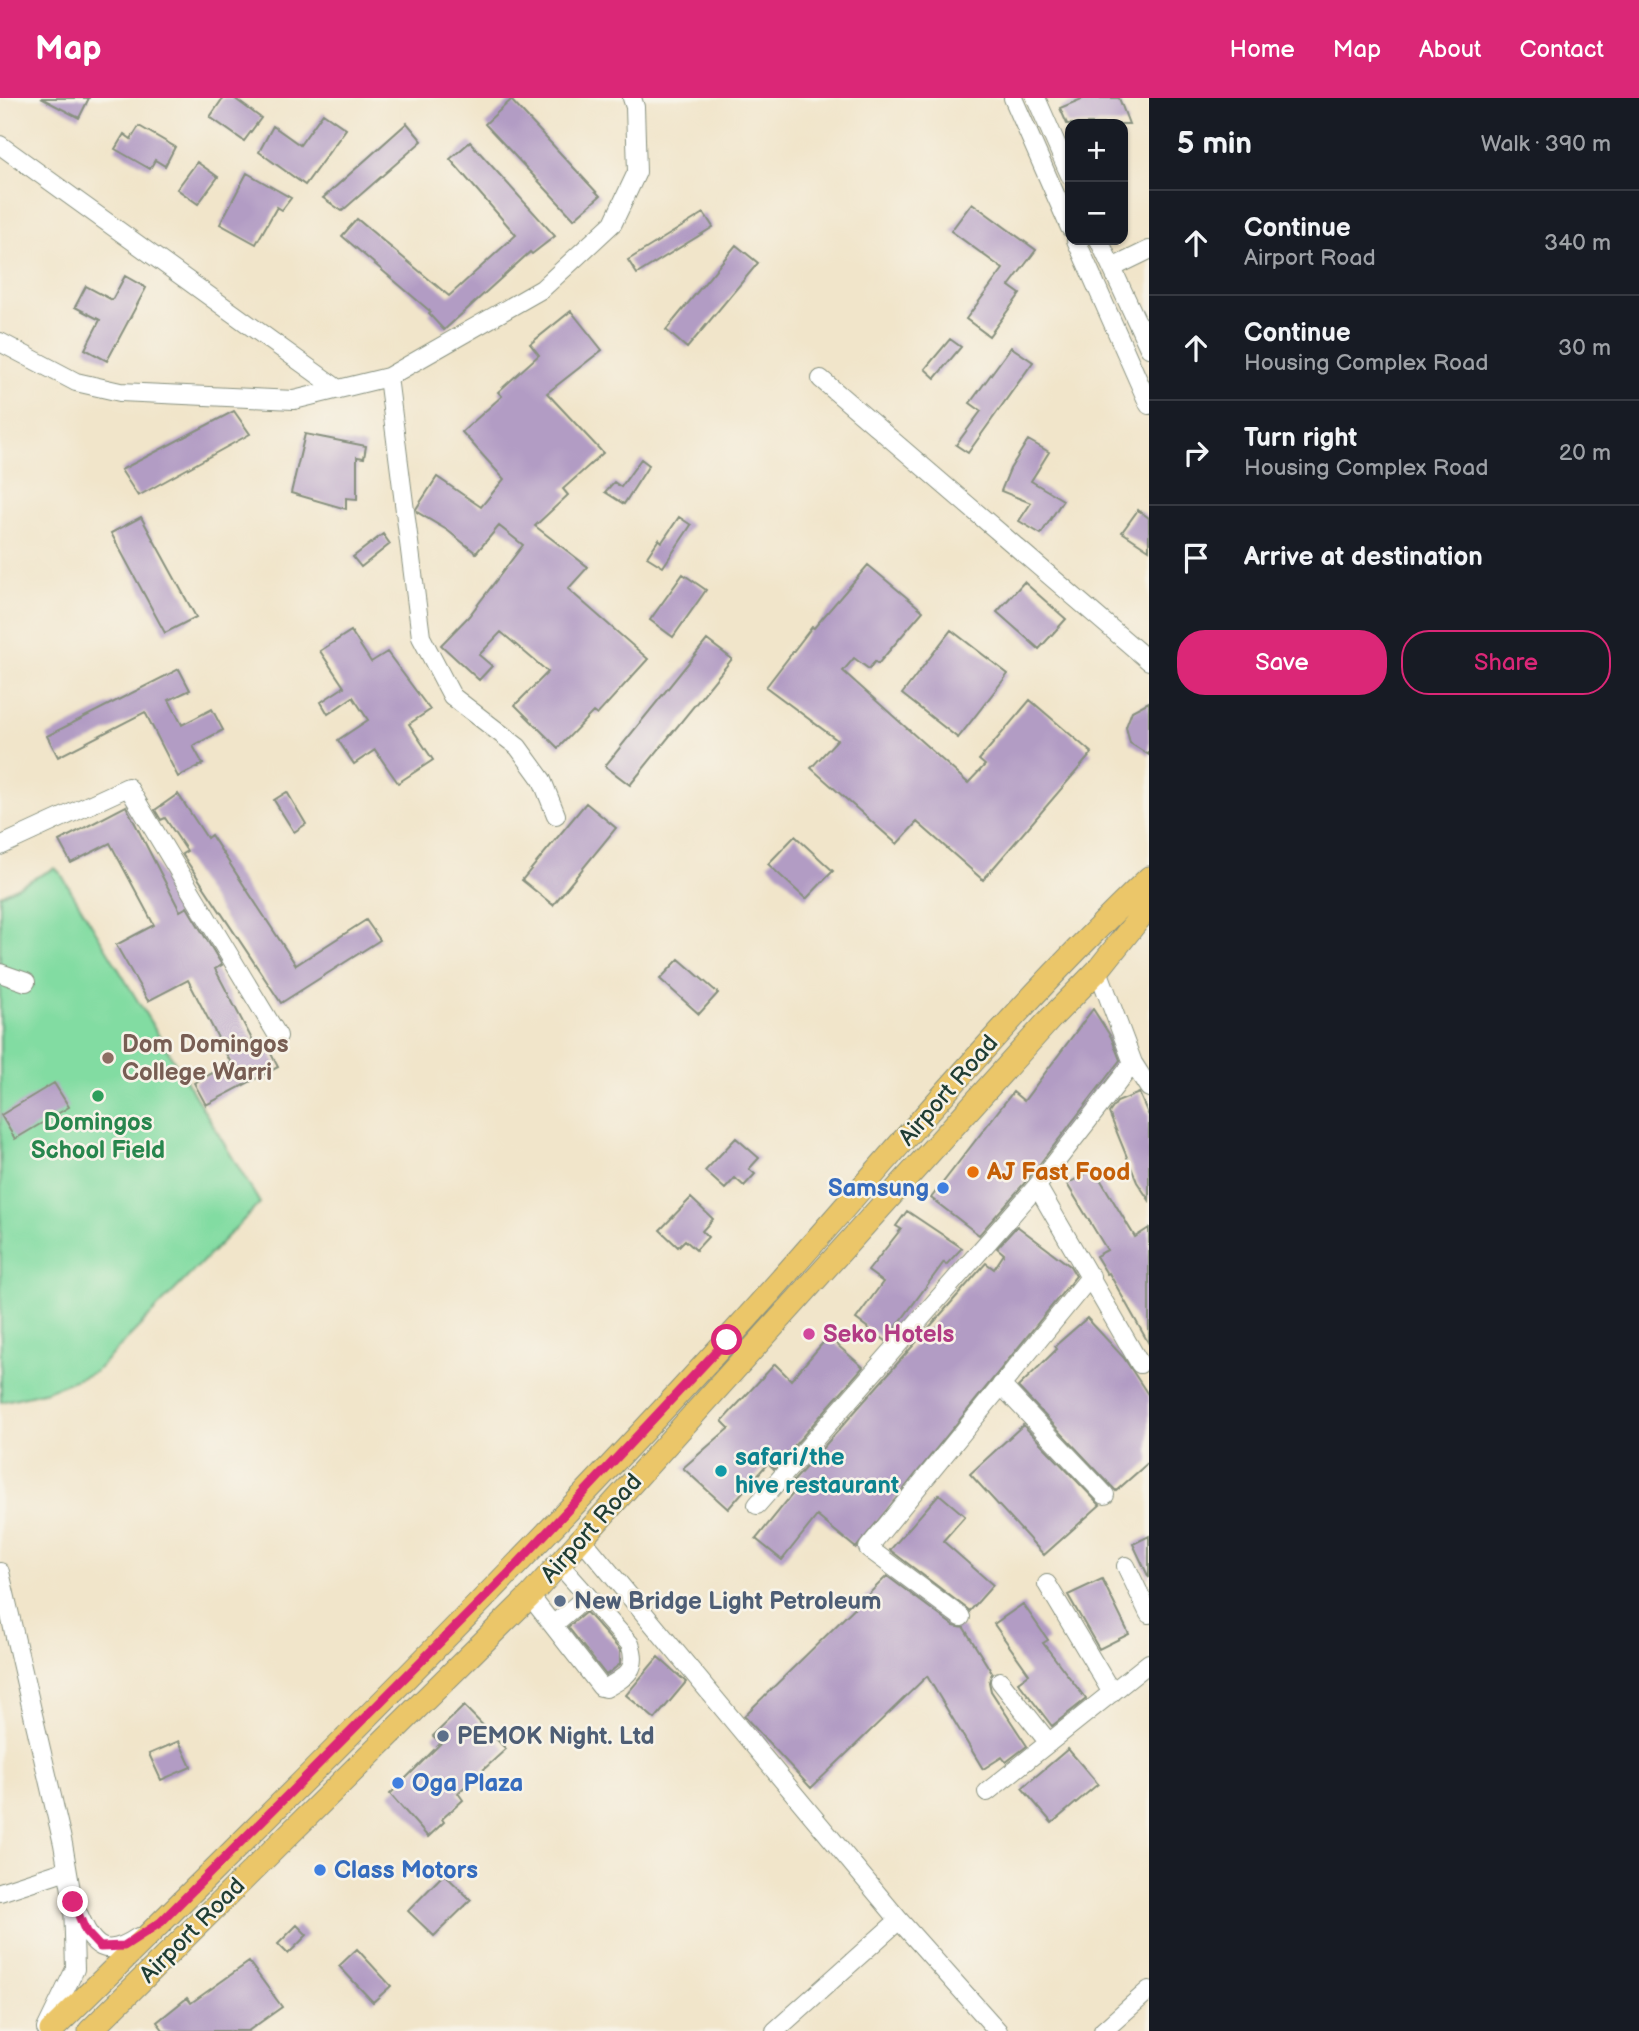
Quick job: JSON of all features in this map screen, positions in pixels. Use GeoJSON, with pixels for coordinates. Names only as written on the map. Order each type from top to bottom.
{"type":"FeatureCollection","features":[{"type":"Feature","properties":{"kind":"main road","name":"Airport Road"},"geometry":{"type":"LineString","coordinates":[[51,2031],[443,1640],[727,1340],[1027,1002],[1149,878]]}},
{"type":"Feature","properties":{"kind":"main road","name":"Airport Road"},"geometry":{"type":"LineString","coordinates":[[90,2031],[530,1596],[1051,1018],[1098,970],[1149,906]]}},
{"type":"Feature","properties":{"kind":"main road"},"geometry":{"type":"LineString","coordinates":[[443,1640],[466,1659]]}},
{"type":"Feature","properties":{"kind":"street"},"geometry":{"type":"LineString","coordinates":[[0,342],[76,382],[120,392],[294,400],[388,377],[542,289],[613,223],[637,172],[635,107],[632,98]]}},
{"type":"Feature","properties":{"kind":"street"},"geometry":{"type":"LineString","coordinates":[[1013,98],[1065,217]]}},
{"type":"Feature","properties":{"kind":"street"},"geometry":{"type":"LineString","coordinates":[[1036,98],[1065,164]]}},
{"type":"Feature","properties":{"kind":"street"},"geometry":{"type":"LineString","coordinates":[[0,145],[338,389]]}},
{"type":"Feature","properties":{"kind":"street"},"geometry":{"type":"LineString","coordinates":[[1078,245],[1149,405]]}},
{"type":"Feature","properties":{"kind":"street"},"geometry":{"type":"LineString","coordinates":[[1101,245],[1149,348]]}},
{"type":"Feature","properties":{"kind":"street"},"geometry":{"type":"LineString","coordinates":[[1112,268],[1149,250]]}},
{"type":"Feature","properties":{"kind":"street"},"geometry":{"type":"LineString","coordinates":[[388,377],[421,637],[452,696],[518,747],[542,780],[556,816]]}},
{"type":"Feature","properties":{"kind":"street"},"geometry":{"type":"LineString","coordinates":[[821,379],[1149,661]]}},
{"type":"Feature","properties":{"kind":"street"},"geometry":{"type":"LineString","coordinates":[[0,846],[128,787],[278,1036]]}},
{"type":"Feature","properties":{"kind":"street"},"geometry":{"type":"LineString","coordinates":[[1098,970],[1133,1063],[1149,1088]]}},
{"type":"Feature","properties":{"kind":"street"},"geometry":{"type":"LineString","coordinates":[[0,973],[26,982]]}},
{"type":"Feature","properties":{"kind":"street"},"geometry":{"type":"LineString","coordinates":[[757,1505],[1037,1186],[1133,1063]]}},
{"type":"Feature","properties":{"kind":"street"},"geometry":{"type":"LineString","coordinates":[[1037,1186],[1140,1364]]}},
{"type":"Feature","properties":{"kind":"street"},"geometry":{"type":"LineString","coordinates":[[961,1618],[868,1548],[1091,1276]]}},
{"type":"Feature","properties":{"kind":"street"},"geometry":{"type":"LineString","coordinates":[[1001,1385],[1105,1495]]}},
{"type":"Feature","properties":{"kind":"street"},"geometry":{"type":"LineString","coordinates":[[582,1539],[899,1920],[998,2031]]}},
{"type":"Feature","properties":{"kind":"street"},"geometry":{"type":"LineString","coordinates":[[530,1596],[601,1687],[606,1688],[618,1681],[632,1668],[635,1658],[629,1644],[559,1564]]}},
{"type":"Feature","properties":{"kind":"street"},"geometry":{"type":"LineString","coordinates":[[1126,1566],[1149,1614]]}},
{"type":"Feature","properties":{"kind":"street"},"geometry":{"type":"LineString","coordinates":[[0,1572],[73,1902],[75,1969],[44,2031]]}},
{"type":"Feature","properties":{"kind":"street"},"geometry":{"type":"LineString","coordinates":[[1047,1584],[1112,1693]]}},
{"type":"Feature","properties":{"kind":"street"},"geometry":{"type":"LineString","coordinates":[[553,1625],[587,1597]]}},
{"type":"Feature","properties":{"kind":"street"},"geometry":{"type":"LineString","coordinates":[[987,1793],[1149,1663]]}},
{"type":"Feature","properties":{"kind":"street"},"geometry":{"type":"LineString","coordinates":[[1000,1681],[1049,1743]]}},
{"type":"Feature","properties":{"kind":"street"},"geometry":{"type":"LineString","coordinates":[[0,1892],[67,1870]]}},
{"type":"Feature","properties":{"kind":"street"},"geometry":{"type":"LineString","coordinates":[[73,1902],[86,1932],[100,1947],[124,1946],[161,1922]]}},
{"type":"Feature","properties":{"kind":"street"},"geometry":{"type":"LineString","coordinates":[[775,2031],[899,1920]]}},
{"type":"Feature","properties":{"kind":"street"},"geometry":{"type":"LineString","coordinates":[[1103,2031],[1149,1990]]}},
{"type":"Feature","properties":{"kind":"green space","name":"Domingos School Field"},"geometry":{"type":"Polygon","coordinates":[[[55,868],[260,1203],[95,1372],[47,1391],[1,1402],[0,982],[20,989],[32,986],[0,967],[0,895],[55,868]]]}},
{"type":"Feature","properties":{"kind":"building"},"geometry":{"type":"Polygon","coordinates":[[[41,98],[89,98],[79,118],[41,98]]]}},
{"type":"Feature","properties":{"kind":"building"},"geometry":{"type":"Polygon","coordinates":[[[223,98],[234,98],[261,118],[244,141],[210,117],[223,98]]]}},
{"type":"Feature","properties":{"kind":"building"},"geometry":{"type":"Polygon","coordinates":[[[1084,98],[1119,98],[1127,119],[1065,119],[1060,108],[1084,98]]]}},
{"type":"Feature","properties":{"kind":"building"},"geometry":{"type":"Polygon","coordinates":[[[511,100],[600,196],[574,219],[485,124],[511,100]]]}},
{"type":"Feature","properties":{"kind":"building"},"geometry":{"type":"Polygon","coordinates":[[[323,113],[346,129],[305,185],[259,152],[273,126],[300,145],[323,113]]]}},
{"type":"Feature","properties":{"kind":"building"},"geometry":{"type":"Polygon","coordinates":[[[407,123],[422,141],[342,211],[323,198],[407,123]]]}},
{"type":"Feature","properties":{"kind":"building"},"geometry":{"type":"Polygon","coordinates":[[[139,126],[175,147],[165,166],[155,160],[150,169],[115,149],[124,134],[131,139],[139,126]]]}},
{"type":"Feature","properties":{"kind":"building"},"geometry":{"type":"Polygon","coordinates":[[[470,142],[555,236],[532,254],[530,252],[444,330],[429,314],[431,312],[342,236],[357,219],[449,296],[516,235],[450,159],[470,142]]]}},
{"type":"Feature","properties":{"kind":"building"},"geometry":{"type":"Polygon","coordinates":[[[197,162],[218,177],[198,204],[177,189],[197,162]]]}},
{"type":"Feature","properties":{"kind":"building"},"geometry":{"type":"Polygon","coordinates":[[[247,173],[291,198],[282,210],[277,207],[256,244],[220,224],[247,173]]]}},
{"type":"Feature","properties":{"kind":"building"},"geometry":{"type":"Polygon","coordinates":[[[972,203],[1036,250],[1009,286],[1020,294],[989,336],[966,319],[1003,269],[951,231],[972,203]]]}},
{"type":"Feature","properties":{"kind":"building"},"geometry":{"type":"Polygon","coordinates":[[[704,213],[713,227],[637,274],[628,260],[704,213]]]}},
{"type":"Feature","properties":{"kind":"building"},"geometry":{"type":"Polygon","coordinates":[[[736,245],[758,263],[687,348],[666,330],[736,245]]]}},
{"type":"Feature","properties":{"kind":"building"},"geometry":{"type":"Polygon","coordinates":[[[125,276],[146,288],[107,361],[85,349],[100,320],[75,307],[86,286],[112,300],[125,276]]]}},
{"type":"Feature","properties":{"kind":"building"},"geometry":{"type":"Polygon","coordinates":[[[571,311],[602,350],[547,393],[603,453],[563,489],[568,495],[535,526],[588,567],[568,589],[648,659],[597,715],[593,712],[558,748],[515,705],[548,672],[501,632],[479,655],[492,666],[479,680],[441,645],[469,616],[523,545],[499,526],[476,553],[416,509],[437,477],[481,507],[504,479],[462,432],[502,396],[498,392],[539,355],[530,344],[571,311]]]}},
{"type":"Feature","properties":{"kind":"building"},"geometry":{"type":"Polygon","coordinates":[[[950,339],[961,347],[935,378],[925,369],[950,339]]]}},
{"type":"Feature","properties":{"kind":"building"},"geometry":{"type":"Polygon","coordinates":[[[1011,347],[1033,362],[968,453],[956,445],[981,411],[970,403],[1011,347]]]}},
{"type":"Feature","properties":{"kind":"building"},"geometry":{"type":"Polygon","coordinates":[[[234,411],[250,434],[138,496],[121,470],[234,411]]]}},
{"type":"Feature","properties":{"kind":"building"},"geometry":{"type":"Polygon","coordinates":[[[305,434],[366,446],[364,458],[357,457],[357,499],[346,498],[346,509],[291,493],[305,434]]]}},
{"type":"Feature","properties":{"kind":"building"},"geometry":{"type":"Polygon","coordinates":[[[1028,440],[1049,452],[1031,481],[1063,500],[1041,534],[1019,521],[1031,503],[1001,491],[1010,469],[1028,440]]]}},
{"type":"Feature","properties":{"kind":"building"},"geometry":{"type":"Polygon","coordinates":[[[641,459],[649,465],[624,504],[605,492],[614,482],[621,487],[641,459]]]}},
{"type":"Feature","properties":{"kind":"building"},"geometry":{"type":"Polygon","coordinates":[[[1138,510],[1149,518],[1149,550],[1122,532],[1138,510]]]}},
{"type":"Feature","properties":{"kind":"building"},"geometry":{"type":"Polygon","coordinates":[[[141,517],[196,617],[165,633],[111,533],[141,517]]]}},
{"type":"Feature","properties":{"kind":"building"},"geometry":{"type":"Polygon","coordinates":[[[679,517],[691,525],[663,567],[647,557],[659,539],[662,542],[679,517]]]}},
{"type":"Feature","properties":{"kind":"building"},"geometry":{"type":"Polygon","coordinates":[[[383,534],[390,544],[361,567],[353,557],[383,534]]]}},
{"type":"Feature","properties":{"kind":"building"},"geometry":{"type":"Polygon","coordinates":[[[868,565],[923,611],[878,664],[875,661],[869,669],[854,658],[843,671],[968,783],[985,765],[979,760],[1030,700],[1092,753],[983,880],[917,822],[897,844],[811,768],[837,740],[766,687],[812,627],[814,628],[868,565]]]}},
{"type":"Feature","properties":{"kind":"building"},"geometry":{"type":"Polygon","coordinates":[[[683,574],[706,590],[673,637],[650,620],[683,574]]]}},
{"type":"Feature","properties":{"kind":"building"},"geometry":{"type":"Polygon","coordinates":[[[1024,582],[1066,619],[1039,649],[997,612],[1024,582]]]}},
{"type":"Feature","properties":{"kind":"building"},"geometry":{"type":"Polygon","coordinates":[[[951,630],[1008,674],[958,738],[902,694],[951,630]]]}},
{"type":"Feature","properties":{"kind":"building"},"geometry":{"type":"Polygon","coordinates":[[[351,631],[371,662],[387,652],[430,710],[409,724],[433,760],[398,783],[375,750],[354,764],[338,740],[368,720],[353,697],[328,714],[321,702],[344,687],[320,651],[351,631]]]}},
{"type":"Feature","properties":{"kind":"building"},"geometry":{"type":"Polygon","coordinates":[[[707,640],[732,659],[630,785],[605,766],[707,640]]]}},
{"type":"Feature","properties":{"kind":"building"},"geometry":{"type":"Polygon","coordinates":[[[179,669],[190,690],[169,700],[182,725],[212,709],[223,730],[193,746],[203,764],[178,777],[145,712],[58,757],[47,736],[179,669]]]}},
{"type":"Feature","properties":{"kind":"building"},"geometry":{"type":"Polygon","coordinates":[[[1149,702],[1149,755],[1130,743],[1126,727],[1132,711],[1149,702]]]}},
{"type":"Feature","properties":{"kind":"building"},"geometry":{"type":"Polygon","coordinates":[[[287,792],[306,824],[294,832],[274,800],[287,792]]]}},
{"type":"Feature","properties":{"kind":"building"},"geometry":{"type":"Polygon","coordinates":[[[178,794],[207,838],[211,835],[296,965],[366,920],[380,940],[281,1003],[182,854],[187,851],[165,818],[161,820],[155,810],[178,794]]]}},
{"type":"Feature","properties":{"kind":"building"},"geometry":{"type":"Polygon","coordinates":[[[586,803],[616,828],[553,905],[522,880],[586,803]]]}},
{"type":"Feature","properties":{"kind":"building"},"geometry":{"type":"Polygon","coordinates":[[[126,806],[180,911],[187,907],[222,965],[215,969],[257,1049],[266,1044],[278,1067],[206,1105],[194,1083],[231,1063],[188,980],[148,1001],[116,945],[154,925],[110,843],[71,863],[59,841],[126,806]]]}},
{"type":"Feature","properties":{"kind":"building"},"geometry":{"type":"Polygon","coordinates":[[[795,836],[833,871],[806,899],[768,864],[795,836]]]}},
{"type":"Feature","properties":{"kind":"building"},"geometry":{"type":"Polygon","coordinates":[[[679,959],[718,993],[699,1014],[660,979],[679,959]]]}},
{"type":"Feature","properties":{"kind":"building"},"geometry":{"type":"Polygon","coordinates":[[[1093,1009],[1111,1037],[1120,1060],[1028,1179],[979,1235],[931,1198],[1013,1092],[1024,1101],[1093,1009]]]}},
{"type":"Feature","properties":{"kind":"building"},"geometry":{"type":"Polygon","coordinates":[[[54,1083],[69,1107],[15,1139],[1,1115],[54,1083]]]}},
{"type":"Feature","properties":{"kind":"building"},"geometry":{"type":"Polygon","coordinates":[[[1139,1093],[1149,1116],[1149,1200],[1137,1182],[1109,1113],[1117,1102],[1139,1093]]]}},
{"type":"Feature","properties":{"kind":"building"},"geometry":{"type":"Polygon","coordinates":[[[736,1138],[759,1158],[749,1169],[755,1174],[744,1186],[735,1178],[725,1189],[705,1171],[736,1138]]]}},
{"type":"Feature","properties":{"kind":"building"},"geometry":{"type":"Polygon","coordinates":[[[1094,1169],[1135,1237],[1149,1228],[1149,1344],[1109,1273],[1107,1274],[1096,1256],[1107,1250],[1067,1184],[1094,1169]]]}},
{"type":"Feature","properties":{"kind":"building"},"geometry":{"type":"Polygon","coordinates":[[[691,1198],[713,1219],[702,1231],[708,1237],[696,1250],[685,1240],[678,1247],[660,1230],[691,1198]]]}},
{"type":"Feature","properties":{"kind":"building"},"geometry":{"type":"Polygon","coordinates":[[[907,1211],[962,1248],[946,1265],[944,1262],[886,1341],[856,1319],[883,1282],[868,1271],[901,1229],[896,1226],[907,1211]]]}},
{"type":"Feature","properties":{"kind":"building"},"geometry":{"type":"Polygon","coordinates":[[[1017,1226],[1070,1266],[1076,1276],[856,1548],[817,1516],[782,1560],[756,1539],[795,1491],[791,1484],[986,1263],[994,1269],[1004,1254],[997,1248],[1017,1226]]]}},
{"type":"Feature","properties":{"kind":"building"},"geometry":{"type":"Polygon","coordinates":[[[1087,1318],[1124,1358],[1149,1396],[1149,1462],[1116,1491],[1018,1387],[1057,1349],[1055,1346],[1087,1318]]]}},
{"type":"Feature","properties":{"kind":"building"},"geometry":{"type":"Polygon","coordinates":[[[828,1337],[863,1367],[774,1469],[768,1463],[728,1509],[683,1468],[729,1428],[722,1421],[775,1364],[791,1380],[828,1337]]]}},
{"type":"Feature","properties":{"kind":"building"},"geometry":{"type":"Polygon","coordinates":[[[1023,1425],[1100,1505],[1044,1555],[970,1474],[1023,1425]]]}},
{"type":"Feature","properties":{"kind":"building"},"geometry":{"type":"Polygon","coordinates":[[[939,1494],[965,1516],[943,1541],[993,1585],[970,1611],[890,1550],[939,1494]]]}},
{"type":"Feature","properties":{"kind":"building"},"geometry":{"type":"Polygon","coordinates":[[[1149,1536],[1149,1578],[1133,1544],[1149,1536]]]}},
{"type":"Feature","properties":{"kind":"building"},"geometry":{"type":"Polygon","coordinates":[[[887,1576],[954,1626],[964,1628],[992,1673],[989,1682],[991,1691],[1027,1746],[1006,1762],[1002,1757],[983,1769],[927,1676],[811,1788],[744,1716],[887,1576]]]}},
{"type":"Feature","properties":{"kind":"building"},"geometry":{"type":"Polygon","coordinates":[[[1102,1579],[1129,1634],[1099,1649],[1068,1595],[1102,1579]]]}},
{"type":"Feature","properties":{"kind":"building"},"geometry":{"type":"Polygon","coordinates":[[[1023,1604],[1048,1640],[1043,1643],[1086,1699],[1052,1726],[1018,1682],[1029,1674],[994,1624],[1023,1604]]]}},
{"type":"Feature","properties":{"kind":"building"},"geometry":{"type":"Polygon","coordinates":[[[586,1612],[620,1650],[620,1664],[606,1675],[568,1627],[586,1612]]]}},
{"type":"Feature","properties":{"kind":"building"},"geometry":{"type":"Polygon","coordinates":[[[658,1657],[686,1682],[655,1719],[626,1695],[658,1657]]]}},
{"type":"Feature","properties":{"kind":"building"},"geometry":{"type":"Polygon","coordinates":[[[464,1706],[506,1749],[458,1793],[463,1800],[442,1819],[444,1822],[428,1837],[390,1794],[441,1743],[433,1736],[464,1706]]]}},
{"type":"Feature","properties":{"kind":"building"},"geometry":{"type":"Polygon","coordinates":[[[179,1741],[191,1767],[161,1780],[149,1754],[179,1741]]]}},
{"type":"Feature","properties":{"kind":"building"},"geometry":{"type":"Polygon","coordinates":[[[1068,1749],[1098,1784],[1052,1823],[1022,1788],[1068,1749]]]}},
{"type":"Feature","properties":{"kind":"building"},"geometry":{"type":"Polygon","coordinates":[[[444,1874],[471,1900],[434,1936],[408,1911],[444,1874]]]}},
{"type":"Feature","properties":{"kind":"building"},"geometry":{"type":"Polygon","coordinates":[[[297,1925],[307,1935],[288,1954],[278,1944],[297,1925]]]}},
{"type":"Feature","properties":{"kind":"building"},"geometry":{"type":"Polygon","coordinates":[[[357,1949],[391,1986],[373,2002],[339,1966],[357,1949]]]}},
{"type":"Feature","properties":{"kind":"building"},"geometry":{"type":"Polygon","coordinates":[[[249,1962],[282,2007],[248,2031],[164,2031],[157,2022],[187,1998],[191,2003],[249,1962]]]}},
{"type":"Feature","properties":{"kind":"place","name":"Dom Domingos College Warri"},"geometry":{"type":"Point","coordinates":[108,1058]}},
{"type":"Feature","properties":{"kind":"place","name":"Domingos School Field"},"geometry":{"type":"Point","coordinates":[98,1096]}},
{"type":"Feature","properties":{"kind":"place","name":"AJ Fast Food"},"geometry":{"type":"Point","coordinates":[973,1172]}},
{"type":"Feature","properties":{"kind":"place","name":"Samsung"},"geometry":{"type":"Point","coordinates":[943,1188]}},
{"type":"Feature","properties":{"kind":"place","name":"Seko Hotels"},"geometry":{"type":"Point","coordinates":[809,1334]}},
{"type":"Feature","properties":{"kind":"place","name":"safari/the hive restaurant"},"geometry":{"type":"Point","coordinates":[721,1471]}},
{"type":"Feature","properties":{"kind":"place","name":"New Bridge Light Petroleum"},"geometry":{"type":"Point","coordinates":[560,1601]}},
{"type":"Feature","properties":{"kind":"place","name":"PEMOK Night. Ltd"},"geometry":{"type":"Point","coordinates":[443,1736]}},
{"type":"Feature","properties":{"kind":"place","name":"Oga Plaza"},"geometry":{"type":"Point","coordinates":[398,1783]}},
{"type":"Feature","properties":{"kind":"place","name":"Class Motors"},"geometry":{"type":"Point","coordinates":[320,1870]}},
{"type":"Feature","properties":{"kind":"route"},"geometry":{"type":"LineString","coordinates":[[73,1902],[86,1932],[100,1947],[112,1949],[124,1946],[161,1922],[506,1576],[727,1340]]}}]}
